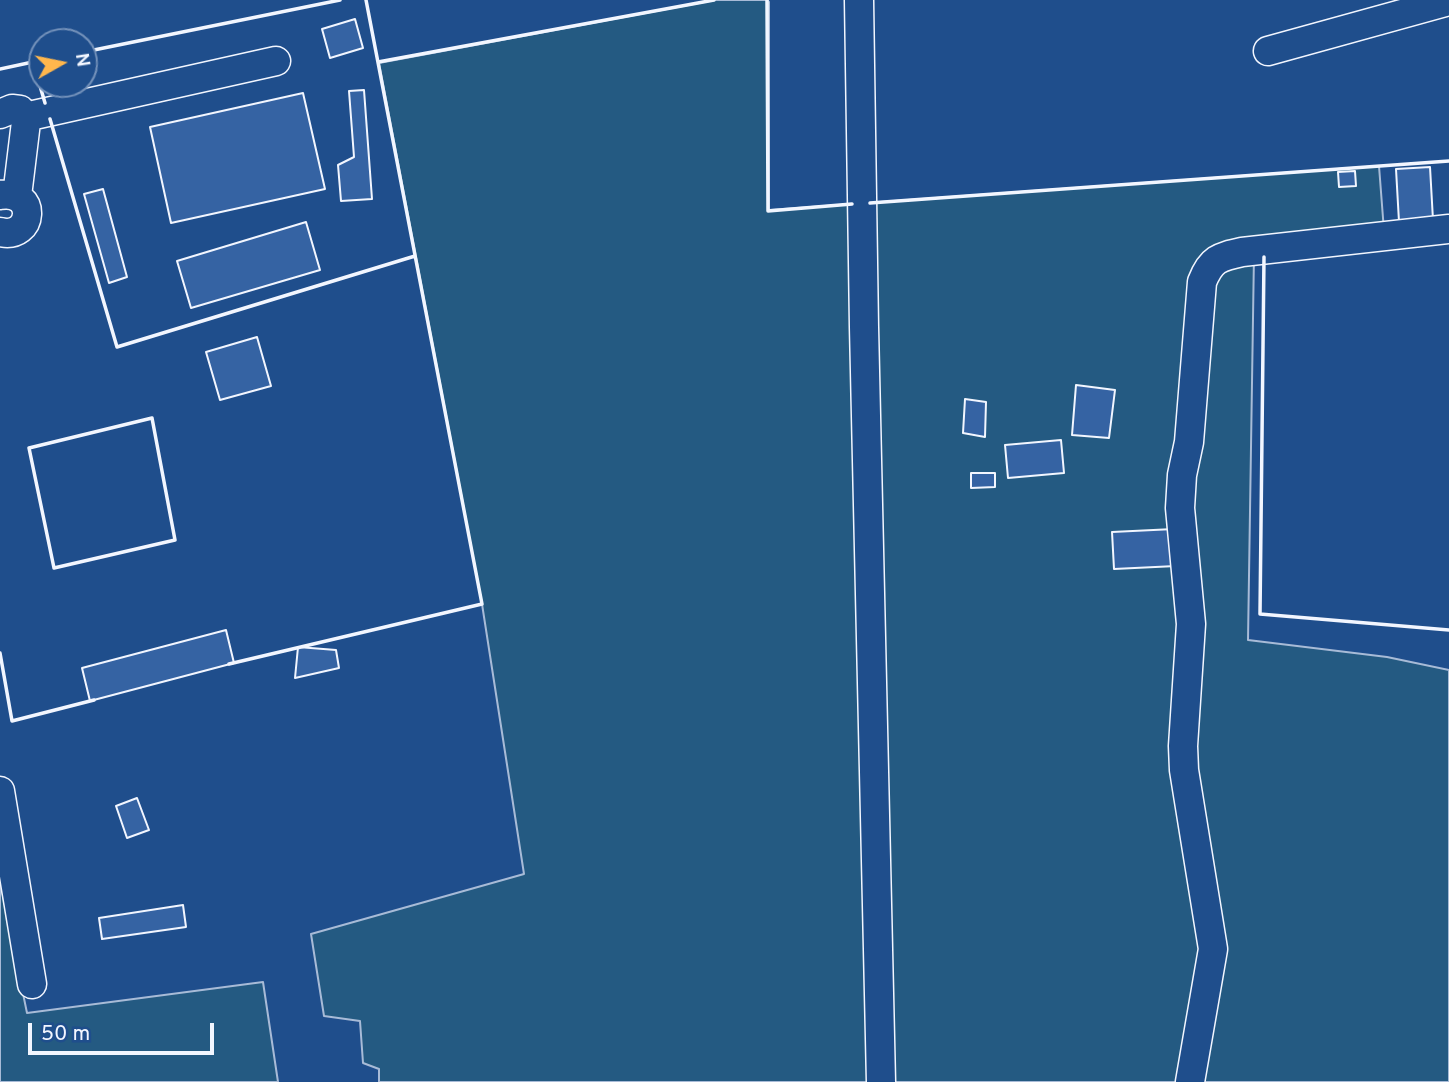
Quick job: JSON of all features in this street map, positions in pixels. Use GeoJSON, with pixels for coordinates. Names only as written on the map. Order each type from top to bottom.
{"type":"FeatureCollection","features":[{"type":"Feature","properties":{"kind":"street"},"geometry":{"type":"LineString","coordinates":[[859,0],[881,1082]]}},
{"type":"Feature","properties":{"kind":"street"},"geometry":{"type":"LineString","coordinates":[[1268,51],[1449,1]]}},
{"type":"Feature","properties":{"kind":"street"},"geometry":{"type":"LineString","coordinates":[[12,115],[276,61]]}},
{"type":"Feature","properties":{"kind":"street"},"geometry":{"type":"LineString","coordinates":[[0,232],[14,233],[22,227],[27,218],[27,207],[8,196],[26,122],[12,115]]}},
{"type":"Feature","properties":{"kind":"street"},"geometry":{"type":"LineString","coordinates":[[1189,1082],[1213,949],[1184,770],[1183,746],[1191,624],[1180,508],[1182,475],[1189,442],[1202,282],[1214,261],[1242,252],[1449,229]]}},
{"type":"Feature","properties":{"kind":"street"},"geometry":{"type":"LineString","coordinates":[[0,791],[32,984]]}},
{"type":"Feature","properties":{"kind":"shaded area"},"geometry":{"type":"Polygon","coordinates":[[[715,0],[769,2],[769,210],[1379,166],[1384,231],[1254,254],[1248,640],[1387,657],[1449,670],[1449,1082],[379,1082],[379,1069],[363,1063],[360,1021],[324,1016],[311,934],[524,874],[482,604],[379,63],[715,0]]]}},
{"type":"Feature","properties":{"kind":"shaded area"},"geometry":{"type":"Polygon","coordinates":[[[0,881],[27,1013],[263,982],[278,1082],[0,1082],[0,881]]]}},
{"type":"Feature","properties":{"kind":"building"},"geometry":{"type":"Polygon","coordinates":[[[355,19],[363,48],[330,58],[322,29],[355,19]]]}},
{"type":"Feature","properties":{"kind":"building"},"geometry":{"type":"Polygon","coordinates":[[[364,90],[372,199],[341,201],[338,165],[354,157],[349,91],[364,90]]]}},
{"type":"Feature","properties":{"kind":"building"},"geometry":{"type":"Polygon","coordinates":[[[303,93],[325,189],[171,223],[150,127],[303,93]]]}},
{"type":"Feature","properties":{"kind":"building"},"geometry":{"type":"Polygon","coordinates":[[[1430,167],[1433,220],[1399,222],[1396,169],[1430,167]]]}},
{"type":"Feature","properties":{"kind":"building"},"geometry":{"type":"Polygon","coordinates":[[[1355,171],[1356,186],[1339,187],[1338,172],[1355,171]]]}},
{"type":"Feature","properties":{"kind":"building"},"geometry":{"type":"Polygon","coordinates":[[[103,189],[127,277],[109,283],[84,194],[103,189]]]}},
{"type":"Feature","properties":{"kind":"building"},"geometry":{"type":"Polygon","coordinates":[[[306,222],[320,270],[191,308],[177,261],[306,222]]]}},
{"type":"Feature","properties":{"kind":"building"},"geometry":{"type":"Polygon","coordinates":[[[257,337],[271,386],[220,400],[206,352],[257,337]]]}},
{"type":"Feature","properties":{"kind":"building"},"geometry":{"type":"Polygon","coordinates":[[[1076,385],[1115,390],[1109,438],[1072,435],[1076,385]]]}},
{"type":"Feature","properties":{"kind":"building"},"geometry":{"type":"Polygon","coordinates":[[[965,399],[986,402],[985,437],[963,433],[965,399]]]}},
{"type":"Feature","properties":{"kind":"building"},"geometry":{"type":"Polygon","coordinates":[[[1061,440],[1064,473],[1008,478],[1005,445],[1061,440]]]}},
{"type":"Feature","properties":{"kind":"building"},"geometry":{"type":"Polygon","coordinates":[[[971,473],[995,473],[995,487],[971,488],[971,473]]]}},
{"type":"Feature","properties":{"kind":"building"},"geometry":{"type":"Polygon","coordinates":[[[1174,529],[1176,566],[1114,569],[1112,532],[1174,529]]]}},
{"type":"Feature","properties":{"kind":"building"},"geometry":{"type":"Polygon","coordinates":[[[226,630],[234,663],[90,701],[82,668],[226,630]]]}},
{"type":"Feature","properties":{"kind":"building"},"geometry":{"type":"Polygon","coordinates":[[[298,647],[336,650],[339,668],[295,678],[298,647]]]}},
{"type":"Feature","properties":{"kind":"building"},"geometry":{"type":"Polygon","coordinates":[[[137,798],[149,830],[127,838],[116,806],[137,798]]]}},
{"type":"Feature","properties":{"kind":"building"},"geometry":{"type":"Polygon","coordinates":[[[183,905],[186,927],[102,939],[99,918],[183,905]]]}},
{"type":"Feature","properties":{"kind":"wall"},"geometry":{"type":"LineString","coordinates":[[98,49],[340,0]]}},
{"type":"Feature","properties":{"kind":"wall"},"geometry":{"type":"LineString","coordinates":[[229,664],[482,604],[366,0]]}},
{"type":"Feature","properties":{"kind":"wall"},"geometry":{"type":"LineString","coordinates":[[378,62],[714,0]]}},
{"type":"Feature","properties":{"kind":"wall"},"geometry":{"type":"LineString","coordinates":[[767,0],[768,211],[852,204]]}},
{"type":"Feature","properties":{"kind":"wall"},"geometry":{"type":"LineString","coordinates":[[0,69],[28,63]]}},
{"type":"Feature","properties":{"kind":"wall"},"geometry":{"type":"LineString","coordinates":[[44,98],[45,103]]}},
{"type":"Feature","properties":{"kind":"wall"},"geometry":{"type":"LineString","coordinates":[[50,119],[117,347],[415,256]]}},
{"type":"Feature","properties":{"kind":"wall"},"geometry":{"type":"LineString","coordinates":[[870,203],[1449,161]]}},
{"type":"Feature","properties":{"kind":"wall"},"geometry":{"type":"LineString","coordinates":[[1264,257],[1260,614],[1449,630]]}},
{"type":"Feature","properties":{"kind":"wall"},"geometry":{"type":"LineString","coordinates":[[152,418],[175,540],[54,568],[29,448],[152,418]]}},
{"type":"Feature","properties":{"kind":"wall"},"geometry":{"type":"LineString","coordinates":[[0,653],[12,721],[94,700]]}}]}
